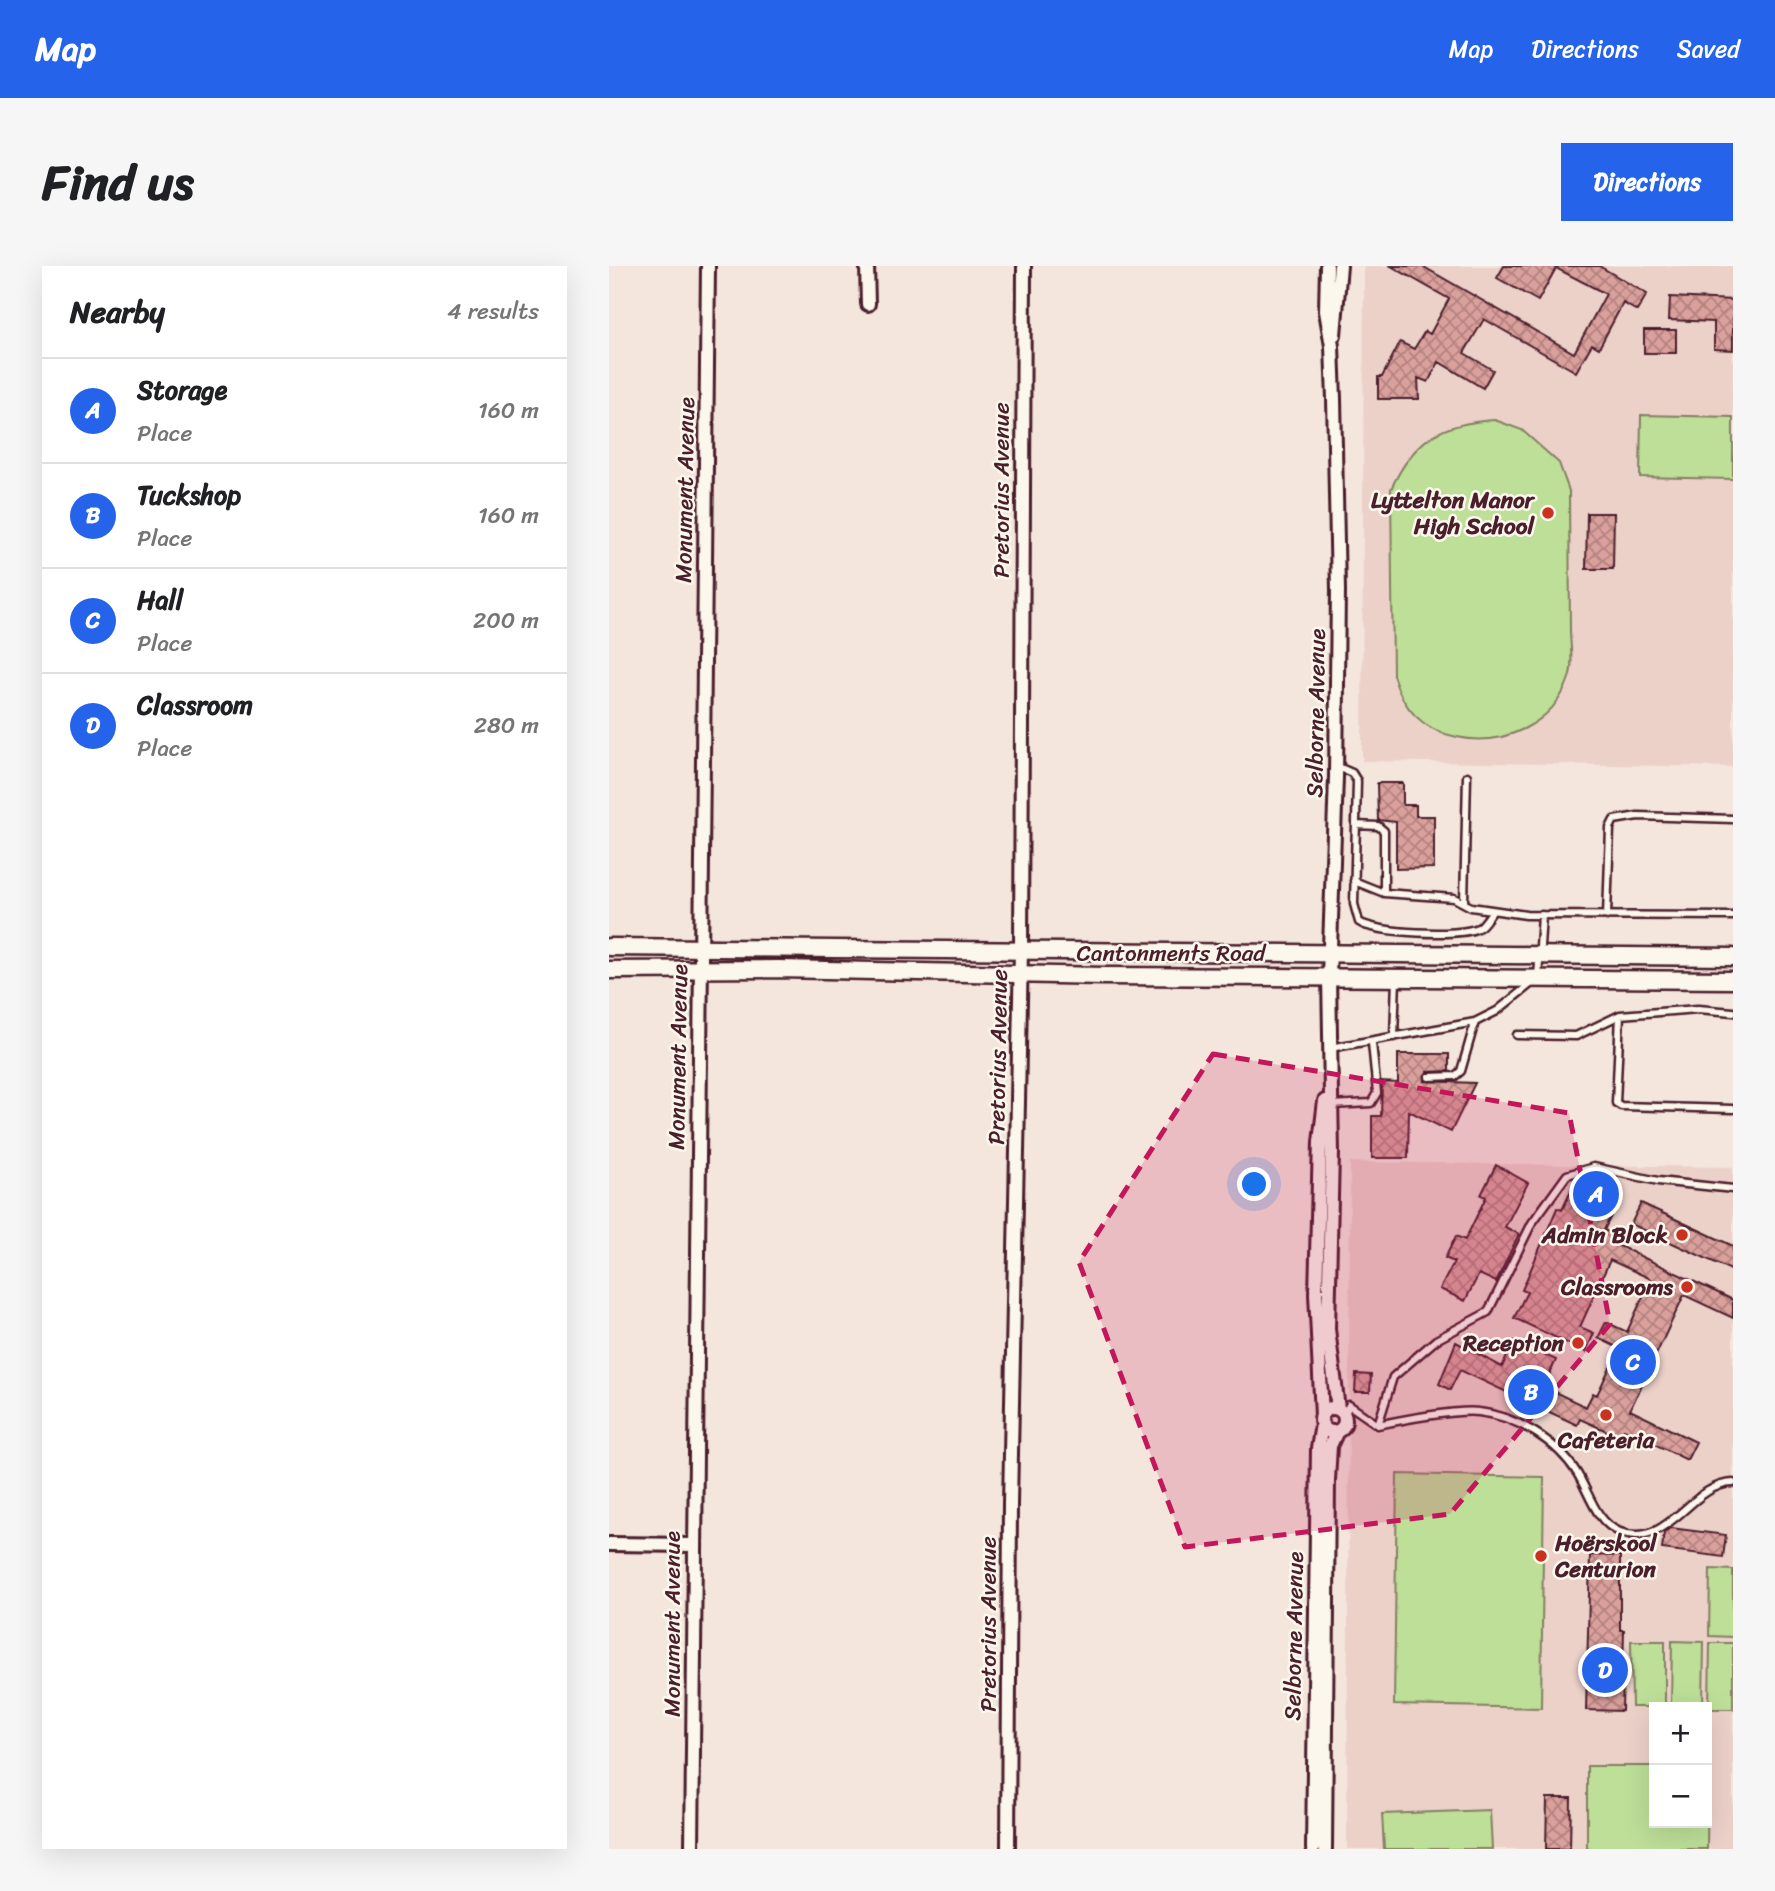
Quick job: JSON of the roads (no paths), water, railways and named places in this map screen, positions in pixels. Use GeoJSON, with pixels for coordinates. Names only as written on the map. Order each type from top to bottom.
{"type":"FeatureCollection","features":[{"type":"Feature","properties":{"kind":"main road","name":"Cantonments Road"},"geometry":{"type":"LineString","coordinates":[[609,947],[1733,957]]}},
{"type":"Feature","properties":{"kind":"main road","name":"Cantonments Road"},"geometry":{"type":"LineString","coordinates":[[609,970],[1733,980]]}},
{"type":"Feature","properties":{"kind":"street","name":"Monument Avenue"},"geometry":{"type":"LineString","coordinates":[[692,1849],[708,266]]}},
{"type":"Feature","properties":{"kind":"street"},"geometry":{"type":"LineString","coordinates":[[867,266],[868,304]]}},
{"type":"Feature","properties":{"kind":"street","name":"Pretorius Avenue"},"geometry":{"type":"LineString","coordinates":[[1008,1849],[1010,1490],[1021,950],[1024,266]]}},
{"type":"Feature","properties":{"kind":"street","name":"Selborne Avenue"},"geometry":{"type":"LineString","coordinates":[[1327,266],[1326,310],[1332,346]]}},
{"type":"Feature","properties":{"kind":"street","name":"Selborne Avenue"},"geometry":{"type":"LineString","coordinates":[[1321,1672],[1318,1449],[1322,1420],[1316,1294],[1329,1080],[1338,590],[1332,346],[1340,266]]}},
{"type":"Feature","properties":{"kind":"street","name":"Selborne Avenue"},"geometry":{"type":"LineString","coordinates":[[1329,1080],[1331,1105],[1326,1128],[1329,1360],[1341,1413]]}},
{"type":"Feature","properties":{"kind":"street"},"geometry":{"type":"LineString","coordinates":[[1325,1411],[1341,1413],[1345,1422],[1337,1431],[1325,1429],[1322,1420],[1325,1411]]}},
{"type":"Feature","properties":{"kind":"street","name":"Selborne Avenue"},"geometry":{"type":"LineString","coordinates":[[1313,1849],[1319,1791],[1328,1480],[1330,1447],[1337,1431]]}},
{"type":"Feature","properties":{"kind":"street"},"geometry":{"type":"LineString","coordinates":[[609,1544],[693,1545]]}},
{"type":"Feature","properties":{"kind":"street","name":"Selborne Avenue"},"geometry":{"type":"LineString","coordinates":[[1319,1791],[1325,1849]]}},
{"type":"Feature","properties":{"kind":"lane"},"geometry":{"type":"LineString","coordinates":[[1336,766],[1352,773],[1357,781],[1355,917],[1364,925],[1380,929],[1465,931],[1479,928],[1492,912]]}},
{"type":"Feature","properties":{"kind":"lane"},"geometry":{"type":"LineString","coordinates":[[1464,903],[1468,776]]}},
{"type":"Feature","properties":{"kind":"lane"},"geometry":{"type":"LineString","coordinates":[[1607,916],[1610,828],[1614,821],[1638,816],[1733,819]]}},
{"type":"Feature","properties":{"kind":"lane"},"geometry":{"type":"LineString","coordinates":[[1356,825],[1378,826],[1384,831],[1384,893]]}},
{"type":"Feature","properties":{"kind":"lane"},"geometry":{"type":"LineString","coordinates":[[1355,881],[1384,893],[1454,898],[1492,912],[1542,915],[1733,916]]}},
{"type":"Feature","properties":{"kind":"lane"},"geometry":{"type":"LineString","coordinates":[[1329,1048],[1475,1022],[1497,1011],[1538,978],[1542,915]]}},
{"type":"Feature","properties":{"kind":"lane"},"geometry":{"type":"LineString","coordinates":[[1394,1037],[1396,977]]}},
{"type":"Feature","properties":{"kind":"lane"},"geometry":{"type":"LineString","coordinates":[[1517,1035],[1576,1036],[1620,1015],[1698,1009],[1733,1012]]}},
{"type":"Feature","properties":{"kind":"lane"},"geometry":{"type":"LineString","coordinates":[[1620,1015],[1616,1103],[1621,1106],[1733,1109]]}},
{"type":"Feature","properties":{"kind":"lane"},"geometry":{"type":"LineString","coordinates":[[1430,1077],[1455,1076],[1461,1071],[1475,1022]]}},
{"type":"Feature","properties":{"kind":"lane"},"geometry":{"type":"LineString","coordinates":[[1331,1105],[1371,1103],[1374,1100],[1377,1093],[1372,1042]]}},
{"type":"Feature","properties":{"kind":"lane"},"geometry":{"type":"LineString","coordinates":[[1378,1424],[1393,1377],[1436,1340],[1488,1312],[1532,1223],[1567,1175],[1594,1167],[1658,1181],[1733,1189]]}},
{"type":"Feature","properties":{"kind":"lane"},"geometry":{"type":"LineString","coordinates":[[1341,1413],[1349,1405],[1378,1424],[1478,1411],[1512,1421],[1548,1440],[1576,1471],[1594,1506],[1608,1524],[1619,1532],[1630,1534],[1656,1531],[1707,1493],[1733,1483]]}},
{"type":"Feature","properties":{"kind":"place","name":"Lyttelton Manor High School"},"geometry":{"type":"Point","coordinates":[1548,513]}},
{"type":"Feature","properties":{"kind":"place","name":"Storage"},"geometry":{"type":"Point","coordinates":[1596,1194]}},
{"type":"Feature","properties":{"kind":"place","name":"Admin Block"},"geometry":{"type":"Point","coordinates":[1682,1235]}},
{"type":"Feature","properties":{"kind":"place","name":"Classrooms"},"geometry":{"type":"Point","coordinates":[1687,1287]}},
{"type":"Feature","properties":{"kind":"place","name":"Reception"},"geometry":{"type":"Point","coordinates":[1578,1343]}},
{"type":"Feature","properties":{"kind":"place","name":"Hall"},"geometry":{"type":"Point","coordinates":[1633,1362]}},
{"type":"Feature","properties":{"kind":"place","name":"Tuckshop"},"geometry":{"type":"Point","coordinates":[1531,1392]}},
{"type":"Feature","properties":{"kind":"place","name":"Cafeteria"},"geometry":{"type":"Point","coordinates":[1606,1415]}},
{"type":"Feature","properties":{"kind":"place","name":"Hoërskool Centurion"},"geometry":{"type":"Point","coordinates":[1541,1556]}},
{"type":"Feature","properties":{"kind":"place","name":"Classroom"},"geometry":{"type":"Point","coordinates":[1605,1670]}}]}
